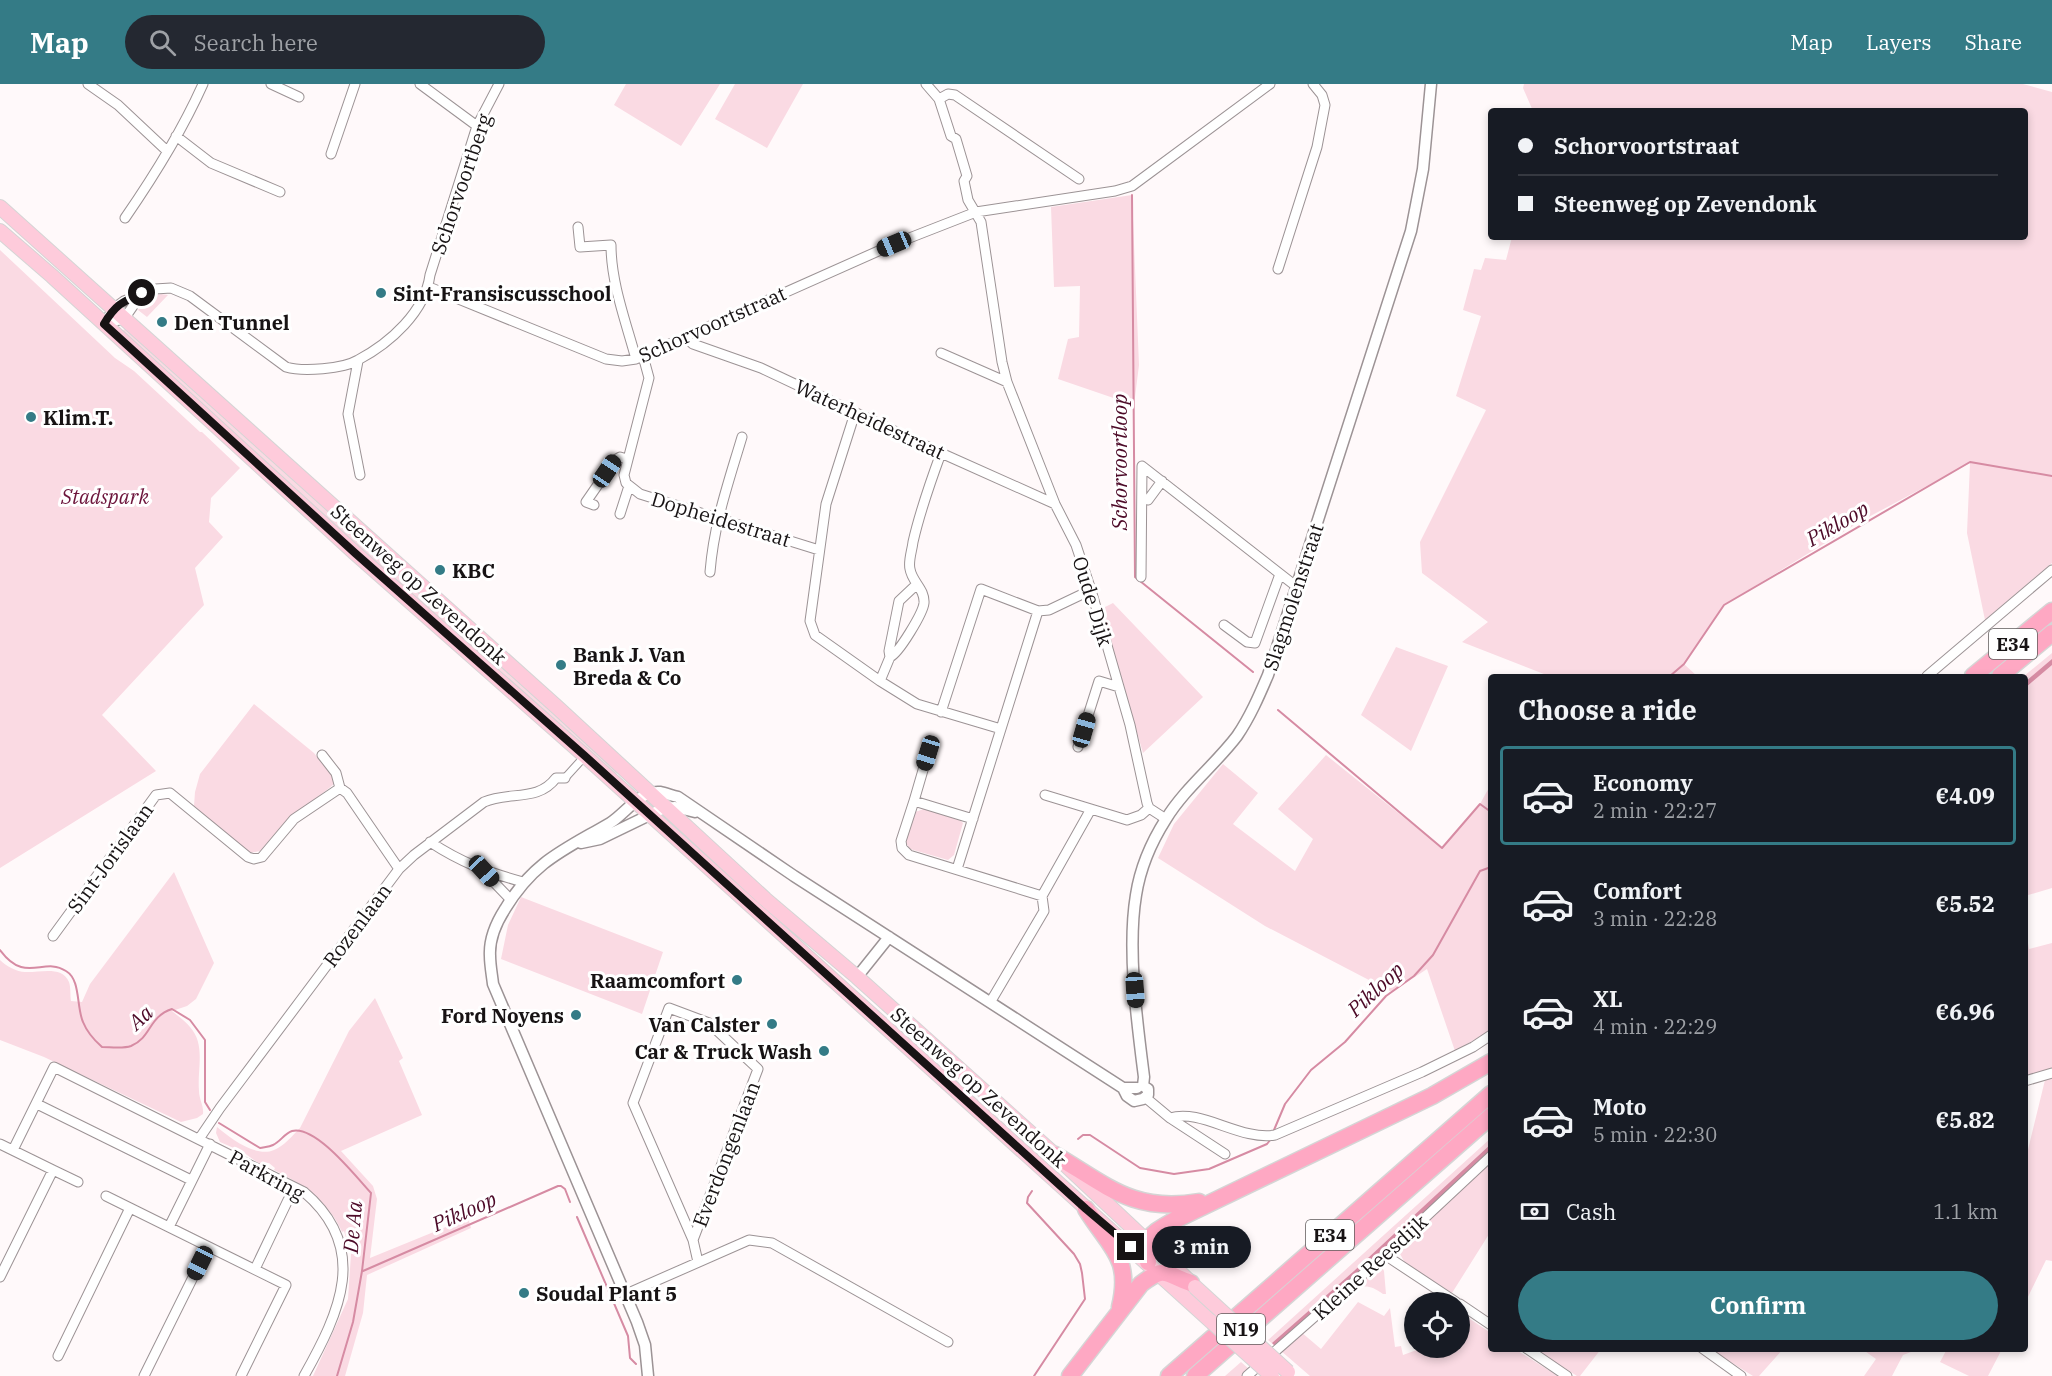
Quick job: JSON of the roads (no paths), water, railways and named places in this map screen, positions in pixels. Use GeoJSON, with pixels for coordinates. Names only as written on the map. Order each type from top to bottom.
{"type":"FeatureCollection","features":[{"type":"Feature","properties":{"kind":"highway","name":"E34"},"geometry":{"type":"LineString","coordinates":[[1975,674],[2052,610]]}},
{"type":"Feature","properties":{"kind":"highway","name":"E34"},"geometry":{"type":"LineString","coordinates":[[2002,674],[2052,633]]}},
{"type":"Feature","properties":{"kind":"highway"},"geometry":{"type":"LineString","coordinates":[[1190,1288],[1153,1267],[1146,1252],[1147,1242],[1153,1234],[1215,1200],[1432,1096],[1488,1064]]}},
{"type":"Feature","properties":{"kind":"highway","name":"E34"},"geometry":{"type":"LineString","coordinates":[[1169,1376],[1488,1097]]}},
{"type":"Feature","properties":{"kind":"highway","name":"E34"},"geometry":{"type":"LineString","coordinates":[[1199,1373],[1488,1119]]}},
{"type":"Feature","properties":{"kind":"highway"},"geometry":{"type":"LineString","coordinates":[[1055,1155],[1106,1188],[1134,1200],[1167,1206],[1215,1200]]}},
{"type":"Feature","properties":{"kind":"highway"},"geometry":{"type":"LineString","coordinates":[[1086,1209],[1113,1247],[1122,1266],[1125,1286],[1119,1311]]}},
{"type":"Feature","properties":{"kind":"highway"},"geometry":{"type":"LineString","coordinates":[[1070,1376],[1153,1267]]}},
{"type":"Feature","properties":{"kind":"main road","name":"Steenweg op Zevendonk"},"geometry":{"type":"LineString","coordinates":[[0,207],[558,708],[765,899],[857,977],[1055,1155],[1147,1242],[1272,1376]]}},
{"type":"Feature","properties":{"kind":"main road","name":"Steenweg op Zevendonk"},"geometry":{"type":"LineString","coordinates":[[0,231],[355,553],[585,756],[1153,1267]]}},
{"type":"Feature","properties":{"kind":"main road","name":"Steenweg op Zevendonk"},"geometry":{"type":"LineString","coordinates":[[1190,1288],[1291,1374]]}},
{"type":"Feature","properties":{"kind":"street"},"geometry":{"type":"LineString","coordinates":[[88,84],[118,105],[167,151]]}},
{"type":"Feature","properties":{"kind":"street"},"geometry":{"type":"LineString","coordinates":[[124,218],[176,136],[202,84]]}},
{"type":"Feature","properties":{"kind":"street"},"geometry":{"type":"LineString","coordinates":[[271,84],[299,97]]}},
{"type":"Feature","properties":{"kind":"street"},"geometry":{"type":"LineString","coordinates":[[331,154],[355,84]]}},
{"type":"Feature","properties":{"kind":"street"},"geometry":{"type":"LineString","coordinates":[[420,84],[477,126]]}},
{"type":"Feature","properties":{"kind":"street","name":"Schorvoortberg"},"geometry":{"type":"LineString","coordinates":[[429,286],[430,275],[477,126],[499,84]]}},
{"type":"Feature","properties":{"kind":"street","name":"Oude Dijk"},"geometry":{"type":"LineString","coordinates":[[926,84],[939,99],[951,136],[956,139],[967,176],[964,182],[968,200],[981,222],[1000,351],[1007,382],[1055,504],[1076,545],[1130,725],[1149,808]]}},
{"type":"Feature","properties":{"kind":"street","name":"Schorvoortstraat"},"geometry":{"type":"LineString","coordinates":[[429,286],[606,359],[622,361],[640,357],[894,244],[976,212],[1115,191],[1132,186],[1270,84]]}},
{"type":"Feature","properties":{"kind":"street"},"geometry":{"type":"LineString","coordinates":[[1278,269],[1317,147],[1325,105],[1322,95],[1313,84]]}},
{"type":"Feature","properties":{"kind":"street","name":"Slagmolenstraat"},"geometry":{"type":"LineString","coordinates":[[1142,1092],[1144,1077],[1134,986],[1134,920],[1136,895],[1144,865],[1166,819],[1237,735],[1256,704],[1268,675],[1411,231],[1423,169],[1431,84]]}},
{"type":"Feature","properties":{"kind":"street"},"geometry":{"type":"LineString","coordinates":[[939,99],[948,94],[955,95],[1079,179]]}},
{"type":"Feature","properties":{"kind":"street"},"geometry":{"type":"LineString","coordinates":[[176,136],[211,163],[280,192]]}},
{"type":"Feature","properties":{"kind":"street"},"geometry":{"type":"LineString","coordinates":[[578,227],[580,248],[611,245],[611,259],[618,292],[649,378],[627,459],[624,476],[628,485],[620,514]]}},
{"type":"Feature","properties":{"kind":"street"},"geometry":{"type":"LineString","coordinates":[[104,324],[113,309],[124,301],[155,289],[171,288],[190,296],[286,367],[296,370],[306,369],[358,361],[406,323],[429,286]]}},
{"type":"Feature","properties":{"kind":"street"},"geometry":{"type":"LineString","coordinates":[[104,324],[124,318],[142,293]]}},
{"type":"Feature","properties":{"kind":"street","name":"Waterheidestraat"},"geometry":{"type":"LineString","coordinates":[[685,337],[693,344],[761,368],[1055,504]]}},
{"type":"Feature","properties":{"kind":"street"},"geometry":{"type":"LineString","coordinates":[[941,353],[1007,382]]}},
{"type":"Feature","properties":{"kind":"street"},"geometry":{"type":"LineString","coordinates":[[358,361],[348,414],[360,475]]}},
{"type":"Feature","properties":{"kind":"street"},"geometry":{"type":"LineString","coordinates":[[855,413],[828,496],[810,621],[812,629],[815,634],[880,681],[918,704],[1001,729]]}},
{"type":"Feature","properties":{"kind":"street"},"geometry":{"type":"LineString","coordinates":[[710,572],[712,542],[717,518],[742,437]]}},
{"type":"Feature","properties":{"kind":"street"},"geometry":{"type":"LineString","coordinates":[[890,657],[894,656],[901,646],[923,606],[922,593],[910,569],[910,561],[917,523],[941,453]]}},
{"type":"Feature","properties":{"kind":"street"},"geometry":{"type":"LineString","coordinates":[[594,505],[586,502],[615,460],[620,457],[627,459]]}},
{"type":"Feature","properties":{"kind":"street"},"geometry":{"type":"LineString","coordinates":[[1141,577],[1142,466],[1297,587]]}},
{"type":"Feature","properties":{"kind":"street"},"geometry":{"type":"LineString","coordinates":[[1148,500],[1162,481]]}},
{"type":"Feature","properties":{"kind":"street","name":"Dopheidestraat"},"geometry":{"type":"LineString","coordinates":[[628,485],[640,494],[819,550]]}},
{"type":"Feature","properties":{"kind":"street"},"geometry":{"type":"LineString","coordinates":[[1929,674],[2052,570]]}},
{"type":"Feature","properties":{"kind":"street"},"geometry":{"type":"LineString","coordinates":[[1224,624],[1247,642],[1255,643],[1280,574]]}},
{"type":"Feature","properties":{"kind":"street"},"geometry":{"type":"LineString","coordinates":[[880,681],[890,657],[889,651],[899,601],[916,585]]}},
{"type":"Feature","properties":{"kind":"street"},"geometry":{"type":"LineString","coordinates":[[941,712],[981,589],[1038,611],[1049,610],[1091,590]]}},
{"type":"Feature","properties":{"kind":"street"},"geometry":{"type":"LineString","coordinates":[[957,869],[1038,611]]}},
{"type":"Feature","properties":{"kind":"street"},"geometry":{"type":"LineString","coordinates":[[1078,747],[1099,681],[1119,687]]}},
{"type":"Feature","properties":{"kind":"street"},"geometry":{"type":"LineString","coordinates":[[928,753],[901,842],[902,848],[909,855],[1042,896]]}},
{"type":"Feature","properties":{"kind":"street"},"geometry":{"type":"LineString","coordinates":[[322,755],[336,773],[340,788],[347,793],[399,868]]}},
{"type":"Feature","properties":{"kind":"street"},"geometry":{"type":"LineString","coordinates":[[565,778],[585,756]]}},
{"type":"Feature","properties":{"kind":"street","name":"Rozenlaan"},"geometry":{"type":"LineString","coordinates":[[199,1139],[399,868],[484,802],[495,798],[538,793],[549,787],[556,778],[565,778]]}},
{"type":"Feature","properties":{"kind":"street","name":"Sint-Jorislaan"},"geometry":{"type":"LineString","coordinates":[[53,936],[156,795],[170,793],[248,857],[254,859],[262,857],[294,819],[340,788]]}},
{"type":"Feature","properties":{"kind":"street"},"geometry":{"type":"LineString","coordinates":[[648,1376],[645,1345],[626,1294],[493,984],[489,955],[495,926],[523,882],[540,865],[566,847],[618,818],[649,794],[659,792],[678,797],[986,1001],[991,1001],[1123,1088],[1142,1092],[1170,1118],[1226,1154]]}},
{"type":"Feature","properties":{"kind":"street"},"geometry":{"type":"LineString","coordinates":[[1045,795],[1127,820],[1141,815],[1149,808],[1166,819]]}},
{"type":"Feature","properties":{"kind":"street"},"geometry":{"type":"LineString","coordinates":[[914,801],[972,819]]}},
{"type":"Feature","properties":{"kind":"street"},"geometry":{"type":"LineString","coordinates":[[566,847],[600,839],[664,808],[675,807],[701,813]]}},
{"type":"Feature","properties":{"kind":"street"},"geometry":{"type":"LineString","coordinates":[[991,1001],[1044,911],[1042,896],[1091,809]]}},
{"type":"Feature","properties":{"kind":"street"},"geometry":{"type":"LineString","coordinates":[[430,842],[484,871],[523,882]]}},
{"type":"Feature","properties":{"kind":"street"},"geometry":{"type":"LineString","coordinates":[[484,871],[510,900]]}},
{"type":"Feature","properties":{"kind":"street"},"geometry":{"type":"LineString","coordinates":[[857,977],[889,937]]}},
{"type":"Feature","properties":{"kind":"street","name":"Everdongenlaan"},"geometry":{"type":"LineString","coordinates":[[693,1240],[758,1069],[709,1023],[669,1008],[633,1103],[693,1240],[698,1262]]}},
{"type":"Feature","properties":{"kind":"street"},"geometry":{"type":"LineString","coordinates":[[1170,1118],[1178,1116],[1202,1120],[1259,1136],[1275,1135],[1422,1072],[1473,1047],[1488,1037]]}},
{"type":"Feature","properties":{"kind":"street","name":"Parkring"},"geometry":{"type":"LineString","coordinates":[[37,1104],[54,1067],[304,1192],[316,1203],[330,1221],[337,1236],[344,1263],[342,1290],[322,1342],[304,1376]]}},
{"type":"Feature","properties":{"kind":"street"},"geometry":{"type":"LineString","coordinates":[[2028,1080],[2052,1073]]}},
{"type":"Feature","properties":{"kind":"street"},"geometry":{"type":"LineString","coordinates":[[13,1150],[37,1104],[191,1180]]}},
{"type":"Feature","properties":{"kind":"street"},"geometry":{"type":"LineString","coordinates":[[0,1144],[78,1182]]}},
{"type":"Feature","properties":{"kind":"street"},"geometry":{"type":"LineString","coordinates":[[169,1227],[210,1144]]}},
{"type":"Feature","properties":{"kind":"street","name":"Kleine Reesdijk"},"geometry":{"type":"LineString","coordinates":[[1247,1376],[1385,1255],[1488,1159]]}},
{"type":"Feature","properties":{"kind":"street"},"geometry":{"type":"LineString","coordinates":[[0,1277],[53,1170]]}},
{"type":"Feature","properties":{"kind":"street"},"geometry":{"type":"LineString","coordinates":[[106,1196],[286,1285],[241,1376]]}},
{"type":"Feature","properties":{"kind":"street"},"geometry":{"type":"LineString","coordinates":[[255,1269],[288,1200]]}},
{"type":"Feature","properties":{"kind":"street"},"geometry":{"type":"LineString","coordinates":[[58,1356],[130,1208]]}},
{"type":"Feature","properties":{"kind":"street","name":"Everdongenlaan"},"geometry":{"type":"LineString","coordinates":[[626,1294],[749,1240],[772,1243],[948,1342]]}},
{"type":"Feature","properties":{"kind":"street"},"geometry":{"type":"LineString","coordinates":[[144,1376],[208,1247]]}},
{"type":"Feature","properties":{"kind":"street"},"geometry":{"type":"LineString","coordinates":[[1385,1255],[1441,1292]]}},
{"type":"Feature","properties":{"kind":"street"},"geometry":{"type":"LineString","coordinates":[[1470,1311],[1488,1323]]}},
{"type":"Feature","properties":{"kind":"street"},"geometry":{"type":"LineString","coordinates":[[1532,1352],[1567,1376]]}},
{"type":"Feature","properties":{"kind":"street"},"geometry":{"type":"LineString","coordinates":[[1708,1352],[1741,1376]]}},
{"type":"Feature","properties":{"kind":"waterway","name":"Schorvoortloop"},"geometry":{"type":"LineString","coordinates":[[1132,195],[1135,577],[1253,672]]}},
{"type":"Feature","properties":{"kind":"waterway","name":"Pikloop"},"geometry":{"type":"LineString","coordinates":[[1672,674],[1684,664],[1724,605],[1970,462],[2052,476]]}},
{"type":"Feature","properties":{"kind":"waterway","name":"Schorvoortloop"},"geometry":{"type":"LineString","coordinates":[[1278,710],[1442,848],[1480,804],[1488,810]]}},
{"type":"Feature","properties":{"kind":"waterway","name":"Pikloop"},"geometry":{"type":"LineString","coordinates":[[1274,1130],[1285,1104],[1311,1070],[1345,1042],[1386,996],[1414,976],[1433,955],[1480,871],[1488,868]]}},
{"type":"Feature","properties":{"kind":"waterway","name":"Aa"},"geometry":{"type":"LineString","coordinates":[[0,950],[18,966],[58,967],[71,975],[76,987],[83,1022],[91,1036],[102,1047],[131,1046],[143,1038],[158,1017],[172,1009],[190,1020],[205,1040],[205,1102],[210,1110]]}},
{"type":"Feature","properties":{"kind":"waterway","name":"De Aa"},"geometry":{"type":"LineString","coordinates":[[219,1123],[260,1148],[273,1145],[292,1131],[302,1131],[324,1144],[371,1193],[362,1271],[353,1322],[337,1376]]}},
{"type":"Feature","properties":{"kind":"waterway","name":"Pikloop"},"geometry":{"type":"LineString","coordinates":[[1078,1139],[1083,1135],[1090,1135],[1140,1168],[1174,1174],[1209,1169],[1267,1144],[1271,1139]]}},
{"type":"Feature","properties":{"kind":"waterway","name":"Pikloop"},"geometry":{"type":"LineString","coordinates":[[363,1271],[558,1186],[565,1189],[570,1202]]}},
{"type":"Feature","properties":{"kind":"waterway","name":"Pikloop"},"geometry":{"type":"LineString","coordinates":[[1032,1191],[1027,1203],[1074,1254],[1080,1264],[1085,1299],[1034,1376]]}},
{"type":"Feature","properties":{"kind":"waterway","name":"Pikloop"},"geometry":{"type":"LineString","coordinates":[[577,1217],[628,1336],[630,1358],[636,1364]]}},
{"type":"Feature","properties":{"kind":"place","name":"Sint-Fransiscusschool"},"geometry":{"type":"Point","coordinates":[381,293]}},
{"type":"Feature","properties":{"kind":"place","name":"Den Tunnel"},"geometry":{"type":"Point","coordinates":[162,322]}},
{"type":"Feature","properties":{"kind":"place","name":"Klim.T."},"geometry":{"type":"Point","coordinates":[31,417]}},
{"type":"Feature","properties":{"kind":"place","name":"KBC"},"geometry":{"type":"Point","coordinates":[440,570]}},
{"type":"Feature","properties":{"kind":"place","name":"Bank J. Van Breda & Co"},"geometry":{"type":"Point","coordinates":[561,665]}},
{"type":"Feature","properties":{"kind":"place","name":"Raamcomfort"},"geometry":{"type":"Point","coordinates":[737,980]}},
{"type":"Feature","properties":{"kind":"place","name":"Ford Noyens"},"geometry":{"type":"Point","coordinates":[576,1015]}},
{"type":"Feature","properties":{"kind":"place","name":"Van Calster"},"geometry":{"type":"Point","coordinates":[772,1024]}},
{"type":"Feature","properties":{"kind":"place","name":"Car & Truck Wash"},"geometry":{"type":"Point","coordinates":[824,1051]}},
{"type":"Feature","properties":{"kind":"place","name":"Soudal Plant 5"},"geometry":{"type":"Point","coordinates":[524,1293]}},
{"type":"Feature","properties":{"kind":"park label","name":"Stadspark"},"geometry":{"type":"Point","coordinates":[105,496]}}]}
